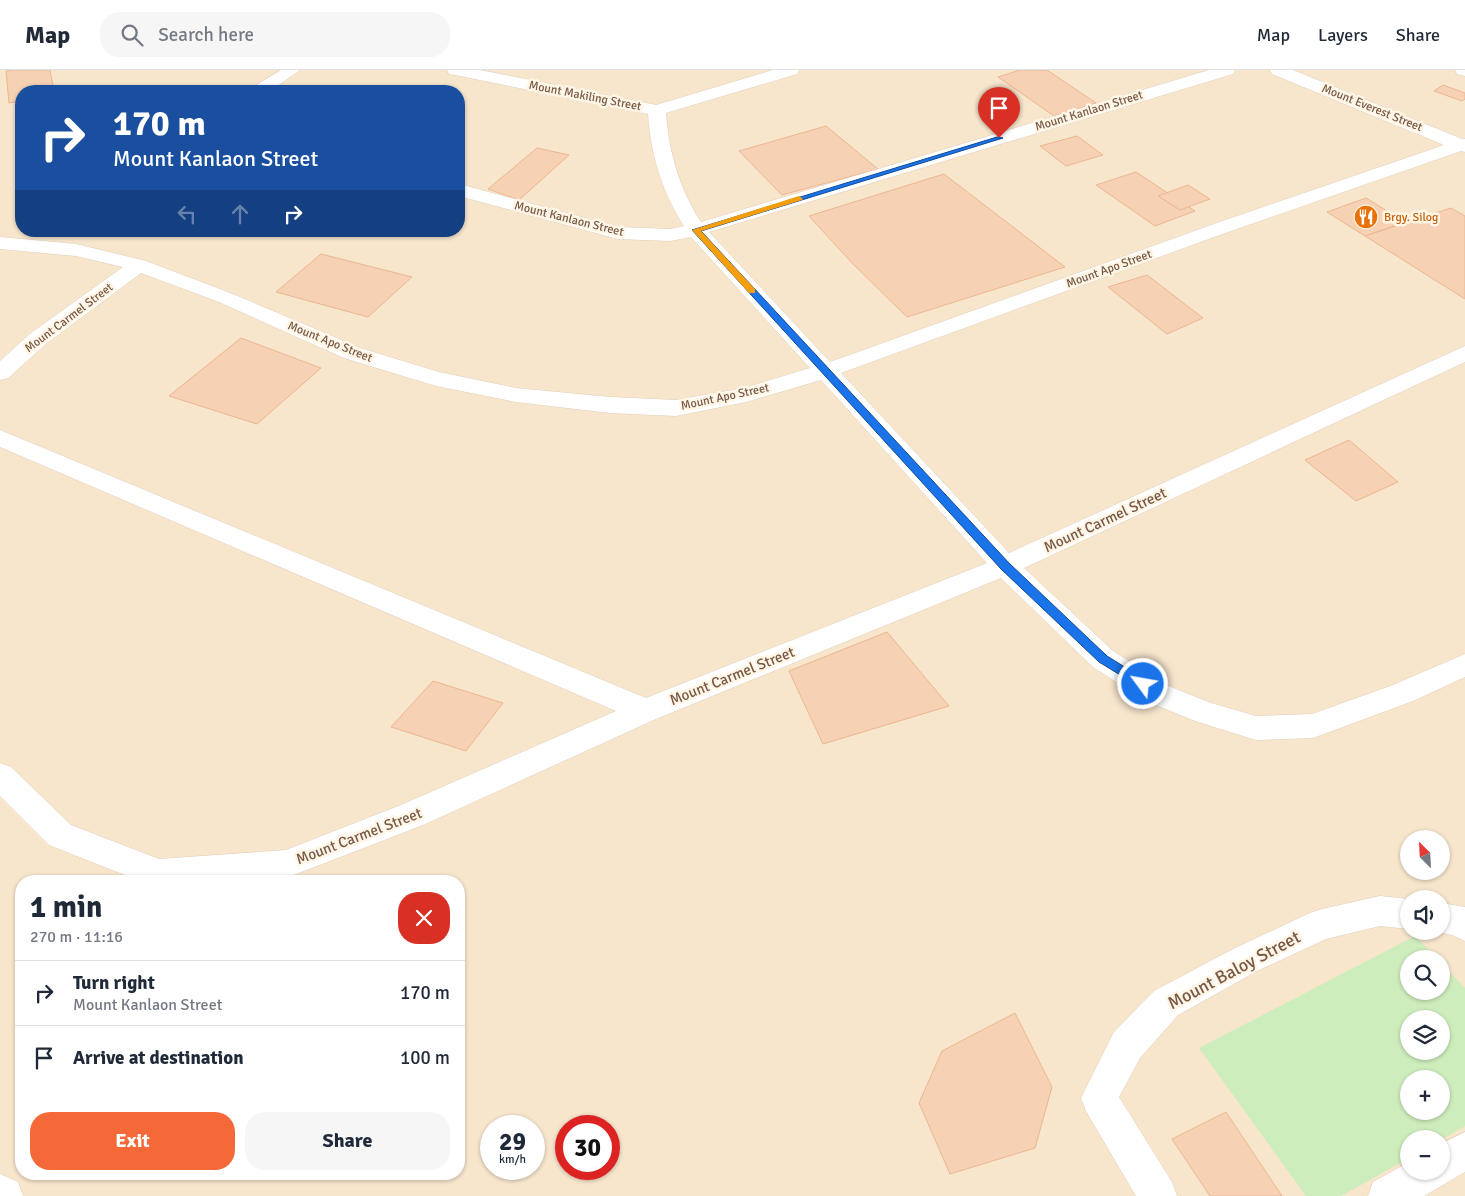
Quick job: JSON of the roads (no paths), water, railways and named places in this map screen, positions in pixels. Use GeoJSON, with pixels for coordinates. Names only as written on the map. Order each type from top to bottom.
{"type":"FeatureCollection","features":[{"type":"Feature","properties":{"kind":"street","name":"Mount Makiling Street"},"geometry":{"type":"LineString","coordinates":[[454,70],[657,110]]}},
{"type":"Feature","properties":{"kind":"street"},"geometry":{"type":"LineString","coordinates":[[791,70],[657,110],[658,142],[678,203],[696,230],[1005,566],[1103,659],[1156,692],[1205,713],[1256,728],[1313,726],[1403,694],[1465,665]]}},
{"type":"Feature","properties":{"kind":"street","name":"Mount Kanlaon Street"},"geometry":{"type":"LineString","coordinates":[[465,192],[618,232],[670,235],[696,230],[1227,70]]}},
{"type":"Feature","properties":{"kind":"street","name":"Mount Everest Street"},"geometry":{"type":"LineString","coordinates":[[1278,70],[1464,146]]}},
{"type":"Feature","properties":{"kind":"street"},"geometry":{"type":"LineString","coordinates":[[268,85],[286,73]]}},
{"type":"Feature","properties":{"kind":"street","name":"Mount Apo Street"},"geometry":{"type":"LineString","coordinates":[[0,243],[76,250],[139,265],[226,298],[352,353],[436,379],[516,395],[610,405],[676,408],[746,396],[826,371],[1221,228],[1464,146]]}},
{"type":"Feature","properties":{"kind":"street","name":"Mount Carmel Street"},"geometry":{"type":"LineString","coordinates":[[0,373],[39,338],[139,265]]}},
{"type":"Feature","properties":{"kind":"street","name":"Mount Carmel Street"},"geometry":{"type":"LineString","coordinates":[[0,776],[60,835],[159,874],[286,864],[412,816],[646,711],[1005,566],[1465,353]]}},
{"type":"Feature","properties":{"kind":"street"},"geometry":{"type":"LineString","coordinates":[[0,438],[646,711]]}},
{"type":"Feature","properties":{"kind":"street","name":"Mount Baloy Street"},"geometry":{"type":"LineString","coordinates":[[1158,1196],[1099,1098],[1127,1045],[1166,1003],[1245,960],[1322,924],[1380,911],[1400,913]]}},
{"type":"Feature","properties":{"kind":"street"},"geometry":{"type":"LineString","coordinates":[[1450,919],[1459,920],[1465,925]]}},
{"type":"Feature","properties":{"kind":"street"},"geometry":{"type":"LineString","coordinates":[[1450,1160],[1465,1151]]}},
{"type":"Feature","properties":{"kind":"street"},"geometry":{"type":"LineString","coordinates":[[1387,1196],[1415,1180]]}},
{"type":"Feature","properties":{"kind":"street"},"geometry":{"type":"LineString","coordinates":[[0,1193],[4,1196]]}},
{"type":"Feature","properties":{"kind":"place","name":"Brgy. Silog"},"geometry":{"type":"Point","coordinates":[1366,217]}}]}
